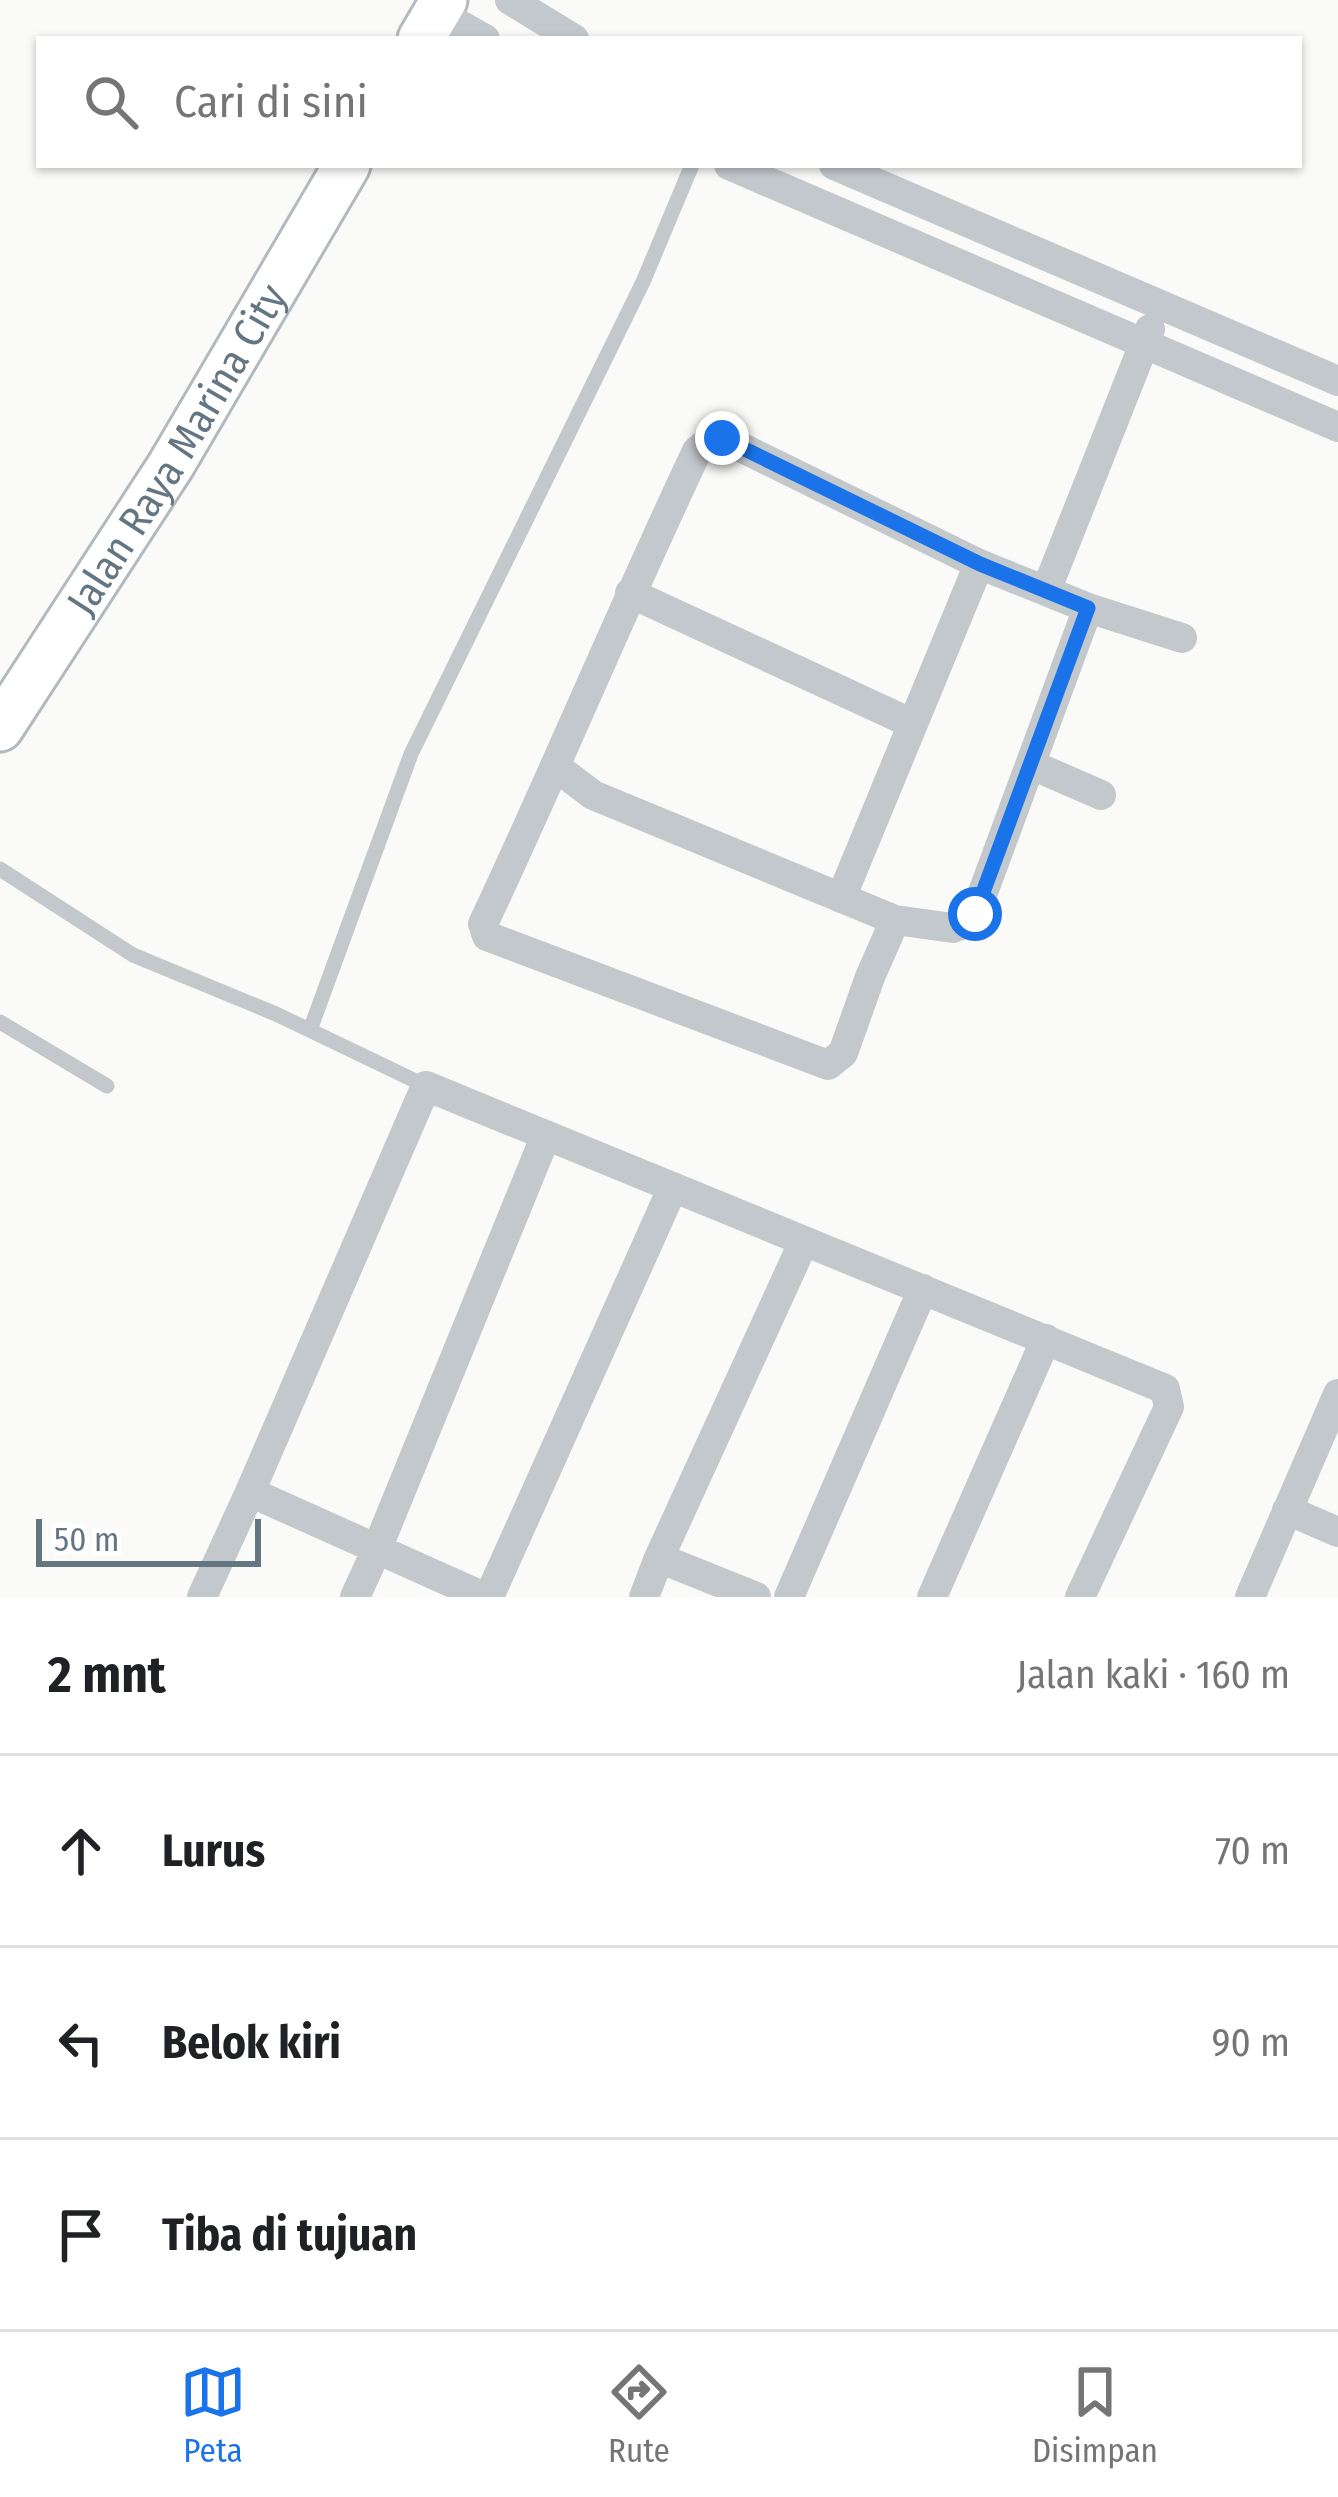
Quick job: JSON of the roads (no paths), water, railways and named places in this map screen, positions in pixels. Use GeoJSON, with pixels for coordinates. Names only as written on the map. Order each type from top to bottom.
{"type":"FeatureCollection","features":[{"type":"Feature","properties":{"kind":"main road","name":"Jalan Raya Marina City"},"geometry":{"type":"LineString","coordinates":[[0,728],[171,465],[345,168]]}},
{"type":"Feature","properties":{"kind":"street"},"geometry":{"type":"LineString","coordinates":[[510,0],[569,36]]}},
{"type":"Feature","properties":{"kind":"street"},"geometry":{"type":"LineString","coordinates":[[434,17],[478,36]]}},
{"type":"Feature","properties":{"kind":"street"},"geometry":{"type":"LineString","coordinates":[[736,168],[1338,427]]}},
{"type":"Feature","properties":{"kind":"street"},"geometry":{"type":"LineString","coordinates":[[841,168],[1338,381]]}},
{"type":"Feature","properties":{"kind":"street"},"geometry":{"type":"LineString","coordinates":[[1046,592],[1159,304]]}},
{"type":"Feature","properties":{"kind":"street"},"geometry":{"type":"LineString","coordinates":[[895,920],[843,1053],[828,1065],[487,936],[482,923],[697,451],[722,438],[980,564],[1088,608],[1182,638]]}},
{"type":"Feature","properties":{"kind":"street"},"geometry":{"type":"LineString","coordinates":[[841,898],[980,564]]}},
{"type":"Feature","properties":{"kind":"street"},"geometry":{"type":"LineString","coordinates":[[630,593],[913,724]]}},
{"type":"Feature","properties":{"kind":"street"},"geometry":{"type":"LineString","coordinates":[[556,766],[593,795],[841,898],[895,920],[953,928],[975,914],[1088,608]]}},
{"type":"Feature","properties":{"kind":"street"},"geometry":{"type":"LineString","coordinates":[[1032,765],[1101,795]]}},
{"type":"Feature","properties":{"kind":"street"},"geometry":{"type":"LineString","coordinates":[[202,1597],[426,1086],[1165,1389],[1169,1407],[1080,1597]]}},
{"type":"Feature","properties":{"kind":"street"},"geometry":{"type":"LineString","coordinates":[[355,1597],[546,1135]]}},
{"type":"Feature","properties":{"kind":"street"},"geometry":{"type":"LineString","coordinates":[[250,1492],[486,1597],[673,1187]]}},
{"type":"Feature","properties":{"kind":"street"},"geometry":{"type":"LineString","coordinates":[[644,1597],[804,1240]]}},
{"type":"Feature","properties":{"kind":"street"},"geometry":{"type":"LineString","coordinates":[[789,1597],[923,1289]]}},
{"type":"Feature","properties":{"kind":"street"},"geometry":{"type":"LineString","coordinates":[[932,1597],[1046,1340]]}},
{"type":"Feature","properties":{"kind":"street"},"geometry":{"type":"LineString","coordinates":[[1250,1597],[1338,1394]]}},
{"type":"Feature","properties":{"kind":"street"},"geometry":{"type":"LineString","coordinates":[[1287,1510],[1338,1532]]}},
{"type":"Feature","properties":{"kind":"street"},"geometry":{"type":"LineString","coordinates":[[659,1558],[756,1597]]}},
{"type":"Feature","properties":{"kind":"lane"},"geometry":{"type":"LineString","coordinates":[[310,1030],[411,754],[643,282],[691,168]]}},
{"type":"Feature","properties":{"kind":"lane"},"geometry":{"type":"LineString","coordinates":[[0,868],[134,955],[310,1030],[426,1086]]}},
{"type":"Feature","properties":{"kind":"lane"},"geometry":{"type":"LineString","coordinates":[[0,1022],[107,1086]]}}]}
